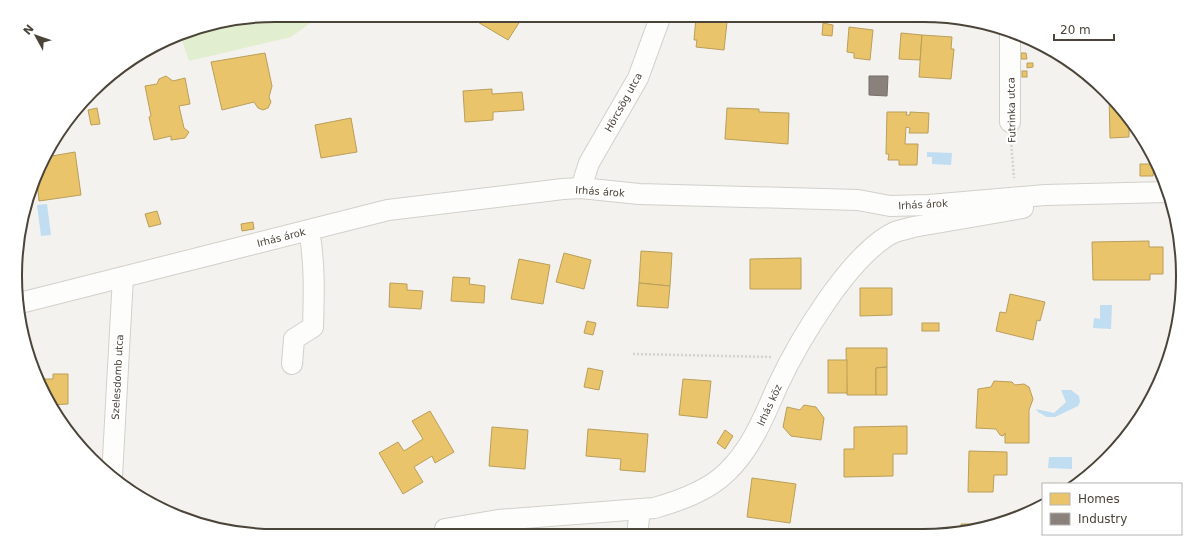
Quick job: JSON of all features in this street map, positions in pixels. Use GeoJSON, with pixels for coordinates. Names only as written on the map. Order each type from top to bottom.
{"type":"FeatureCollection","features":[{"type":"Feature","properties":{"kind":"street","name":"Hörcsög utca"},"geometry":{"type":"LineString","coordinates":[[582,188],[589,163],[638,78],[658,22]]}},
{"type":"Feature","properties":{"kind":"street","name":"Futrinka utca"},"geometry":{"type":"LineString","coordinates":[[1010,37],[1010,122]]}},
{"type":"Feature","properties":{"kind":"street","name":"Irhás árok"},"geometry":{"type":"LineString","coordinates":[[24,302],[388,210],[495,196],[582,188],[639,194],[858,200],[890,206],[929,205],[1045,195],[1162,192]]}},
{"type":"Feature","properties":{"kind":"street","name":"Irhás köz"},"geometry":{"type":"LineString","coordinates":[[458,529],[498,520],[640,510],[669,504],[707,487],[727,472],[736,462],[753,437],[767,412],[792,357],[822,309],[847,275],[866,254],[895,232],[913,227],[1030,207],[1045,195]]}},
{"type":"Feature","properties":{"kind":"street"},"geometry":{"type":"LineString","coordinates":[[292,364],[294,339],[313,327],[314,268],[309,230]]}},
{"type":"Feature","properties":{"kind":"street","name":"Szelesdomb utca"},"geometry":{"type":"LineString","coordinates":[[112,470],[123,277]]}},
{"type":"Feature","properties":{"kind":"street"},"geometry":{"type":"LineString","coordinates":[[638,529],[640,510]]}},
{"type":"Feature","properties":{"kind":"path","name":"Futrinka utca"},"geometry":{"type":"LineString","coordinates":[[1010,122],[1014,180]]}},
{"type":"Feature","properties":{"kind":"path"},"geometry":{"type":"LineString","coordinates":[[633,354],[792,357]]}},
{"type":"Feature","properties":{"kind":"green space"},"geometry":{"type":"Polygon","coordinates":[[[310,22],[291,37],[189,61],[182,40],[194,35],[242,24],[310,22]]]}},
{"type":"Feature","properties":{"kind":"water"},"geometry":{"type":"Polygon","coordinates":[[[927,152],[952,153],[951,165],[932,164],[932,157],[927,157],[927,152]]]}},
{"type":"Feature","properties":{"kind":"water"},"geometry":{"type":"Polygon","coordinates":[[[47,204],[51,235],[41,236],[37,205],[47,204]]]}},
{"type":"Feature","properties":{"kind":"water"},"geometry":{"type":"Polygon","coordinates":[[[1100,305],[1112,305],[1111,329],[1093,328],[1094,318],[1100,319],[1100,305]]]}},
{"type":"Feature","properties":{"kind":"water"},"geometry":{"type":"Polygon","coordinates":[[[1061,390],[1071,390],[1079,396],[1080,402],[1078,406],[1055,417],[1047,417],[1038,412],[1036,409],[1054,413],[1066,402],[1061,390]]]}},
{"type":"Feature","properties":{"kind":"water"},"geometry":{"type":"Polygon","coordinates":[[[1049,457],[1072,457],[1072,469],[1048,468],[1049,457]]]}},
{"type":"Feature","properties":{"kind":"building: Homes"},"geometry":{"type":"Polygon","coordinates":[[[478,22],[520,22],[508,40],[478,22]]]}},
{"type":"Feature","properties":{"kind":"building: Homes"},"geometry":{"type":"Polygon","coordinates":[[[696,22],[727,22],[724,50],[696,47],[697,40],[694,40],[696,22]]]}},
{"type":"Feature","properties":{"kind":"building: Homes"},"geometry":{"type":"Polygon","coordinates":[[[823,23],[833,25],[832,36],[822,35],[823,23]]]}},
{"type":"Feature","properties":{"kind":"building: Homes"},"geometry":{"type":"Polygon","coordinates":[[[849,27],[873,30],[870,60],[854,58],[854,53],[847,52],[849,27]]]}},
{"type":"Feature","properties":{"kind":"building: Homes"},"geometry":{"type":"Polygon","coordinates":[[[901,33],[922,35],[920,60],[899,59],[901,33]]]}},
{"type":"Feature","properties":{"kind":"building: Homes"},"geometry":{"type":"Polygon","coordinates":[[[922,35],[952,37],[951,49],[954,49],[951,79],[919,77],[922,35]]]}},
{"type":"Feature","properties":{"kind":"building: Homes"},"geometry":{"type":"Polygon","coordinates":[[[265,53],[272,86],[269,97],[271,102],[268,108],[263,110],[258,108],[254,102],[222,110],[211,62],[265,53]]]}},
{"type":"Feature","properties":{"kind":"building: Homes"},"geometry":{"type":"Polygon","coordinates":[[[1021,53],[1026,53],[1027,59],[1021,59],[1021,53]]]}},
{"type":"Feature","properties":{"kind":"building: Homes"},"geometry":{"type":"Polygon","coordinates":[[[1027,63],[1033,63],[1033,67],[1027,68],[1027,63]]]}},
{"type":"Feature","properties":{"kind":"building: Homes"},"geometry":{"type":"Polygon","coordinates":[[[1022,71],[1027,71],[1027,77],[1022,77],[1022,71]]]}},
{"type":"Feature","properties":{"kind":"building: Homes"},"geometry":{"type":"Polygon","coordinates":[[[166,76],[173,81],[185,78],[190,104],[179,106],[184,128],[189,132],[185,138],[171,140],[171,136],[154,140],[145,86],[157,84],[159,79],[166,76]]]}},
{"type":"Feature","properties":{"kind":"building: Homes"},"geometry":{"type":"Polygon","coordinates":[[[492,89],[492,94],[522,92],[524,110],[493,112],[493,120],[465,122],[463,91],[492,89]]]}},
{"type":"Feature","properties":{"kind":"building: Homes"},"geometry":{"type":"Polygon","coordinates":[[[1109,104],[1129,129],[1129,137],[1110,138],[1109,104]]]}},
{"type":"Feature","properties":{"kind":"building: Homes"},"geometry":{"type":"Polygon","coordinates":[[[97,108],[100,124],[91,125],[88,110],[97,108]]]}},
{"type":"Feature","properties":{"kind":"building: Homes"},"geometry":{"type":"Polygon","coordinates":[[[727,108],[759,109],[759,112],[789,113],[788,144],[725,139],[727,108]]]}},
{"type":"Feature","properties":{"kind":"building: Homes"},"geometry":{"type":"Polygon","coordinates":[[[887,112],[907,112],[906,115],[910,115],[910,112],[929,113],[928,133],[909,133],[910,128],[906,127],[905,144],[918,144],[917,165],[899,165],[899,160],[888,160],[889,154],[886,154],[887,112]]]}},
{"type":"Feature","properties":{"kind":"building: Homes"},"geometry":{"type":"Polygon","coordinates":[[[351,118],[357,152],[321,158],[315,125],[351,118]]]}},
{"type":"Feature","properties":{"kind":"building: Homes"},"geometry":{"type":"Polygon","coordinates":[[[75,152],[81,195],[39,201],[38,187],[52,156],[75,152]]]}},
{"type":"Feature","properties":{"kind":"building: Homes"},"geometry":{"type":"Polygon","coordinates":[[[1140,164],[1150,164],[1153,170],[1153,176],[1140,176],[1140,164]]]}},
{"type":"Feature","properties":{"kind":"building: Homes"},"geometry":{"type":"Polygon","coordinates":[[[157,211],[161,224],[149,227],[145,214],[157,211]]]}},
{"type":"Feature","properties":{"kind":"building: Homes"},"geometry":{"type":"Polygon","coordinates":[[[253,222],[254,229],[242,231],[241,224],[253,222]]]}},
{"type":"Feature","properties":{"kind":"building: Homes"},"geometry":{"type":"Polygon","coordinates":[[[1149,241],[1149,247],[1163,247],[1163,274],[1150,274],[1150,280],[1093,280],[1092,242],[1149,241]]]}},
{"type":"Feature","properties":{"kind":"building: Homes"},"geometry":{"type":"Polygon","coordinates":[[[641,251],[672,253],[670,286],[639,283],[641,251]]]}},
{"type":"Feature","properties":{"kind":"building: Homes"},"geometry":{"type":"Polygon","coordinates":[[[564,253],[591,260],[584,289],[556,282],[564,253]]]}},
{"type":"Feature","properties":{"kind":"building: Homes"},"geometry":{"type":"Polygon","coordinates":[[[801,258],[801,289],[750,289],[750,259],[801,258]]]}},
{"type":"Feature","properties":{"kind":"building: Homes"},"geometry":{"type":"Polygon","coordinates":[[[519,259],[550,265],[543,304],[511,299],[519,259]]]}},
{"type":"Feature","properties":{"kind":"building: Homes"},"geometry":{"type":"Polygon","coordinates":[[[453,277],[470,278],[469,284],[485,286],[484,303],[451,301],[453,277]]]}},
{"type":"Feature","properties":{"kind":"building: Homes"},"geometry":{"type":"Polygon","coordinates":[[[390,283],[407,284],[407,290],[423,291],[421,309],[389,307],[390,283]]]}},
{"type":"Feature","properties":{"kind":"building: Homes"},"geometry":{"type":"Polygon","coordinates":[[[639,283],[670,286],[668,308],[637,306],[639,283]]]}},
{"type":"Feature","properties":{"kind":"building: Homes"},"geometry":{"type":"Polygon","coordinates":[[[860,288],[892,288],[892,315],[860,316],[860,288]]]}},
{"type":"Feature","properties":{"kind":"building: Homes"},"geometry":{"type":"Polygon","coordinates":[[[1010,294],[1045,302],[1040,321],[1037,320],[1033,340],[996,331],[1000,312],[1006,313],[1010,294]]]}},
{"type":"Feature","properties":{"kind":"building: Homes"},"geometry":{"type":"Polygon","coordinates":[[[587,321],[596,323],[593,335],[584,333],[587,321]]]}},
{"type":"Feature","properties":{"kind":"building: Homes"},"geometry":{"type":"Polygon","coordinates":[[[922,323],[939,323],[939,331],[922,331],[922,323]]]}},
{"type":"Feature","properties":{"kind":"building: Homes"},"geometry":{"type":"Polygon","coordinates":[[[846,348],[887,348],[887,367],[876,368],[876,395],[847,395],[846,348]]]}},
{"type":"Feature","properties":{"kind":"building: Homes"},"geometry":{"type":"Polygon","coordinates":[[[828,360],[847,360],[847,393],[828,393],[828,360]]]}},
{"type":"Feature","properties":{"kind":"building: Homes"},"geometry":{"type":"Polygon","coordinates":[[[887,367],[887,395],[876,395],[876,368],[887,367]]]}},
{"type":"Feature","properties":{"kind":"building: Homes"},"geometry":{"type":"Polygon","coordinates":[[[588,368],[603,371],[599,390],[584,387],[588,368]]]}},
{"type":"Feature","properties":{"kind":"building: Homes"},"geometry":{"type":"Polygon","coordinates":[[[53,374],[68,374],[68,404],[58,405],[56,402],[44,379],[53,379],[53,374]]]}},
{"type":"Feature","properties":{"kind":"building: Homes"},"geometry":{"type":"Polygon","coordinates":[[[683,379],[711,381],[707,418],[679,415],[683,379]]]}},
{"type":"Feature","properties":{"kind":"building: Homes"},"geometry":{"type":"Polygon","coordinates":[[[994,381],[1012,382],[1015,385],[1024,384],[1029,387],[1033,399],[1029,410],[1029,443],[1005,443],[1005,433],[1003,436],[1000,435],[996,429],[976,428],[978,389],[991,387],[994,381]]]}},
{"type":"Feature","properties":{"kind":"building: Homes"},"geometry":{"type":"Polygon","coordinates":[[[804,405],[816,407],[824,418],[821,440],[791,436],[783,427],[787,407],[800,410],[804,405]]]}},
{"type":"Feature","properties":{"kind":"building: Homes"},"geometry":{"type":"Polygon","coordinates":[[[430,411],[454,452],[435,463],[432,456],[414,467],[423,482],[403,494],[379,453],[398,442],[404,451],[423,439],[412,421],[430,411]]]}},
{"type":"Feature","properties":{"kind":"building: Homes"},"geometry":{"type":"Polygon","coordinates":[[[907,426],[907,454],[893,454],[893,476],[844,477],[844,449],[854,449],[854,427],[907,426]]]}},
{"type":"Feature","properties":{"kind":"building: Homes"},"geometry":{"type":"Polygon","coordinates":[[[492,427],[528,430],[525,469],[489,466],[492,427]]]}},
{"type":"Feature","properties":{"kind":"building: Homes"},"geometry":{"type":"Polygon","coordinates":[[[588,429],[648,434],[645,472],[620,470],[621,459],[586,456],[588,429]]]}},
{"type":"Feature","properties":{"kind":"building: Homes"},"geometry":{"type":"Polygon","coordinates":[[[725,430],[733,436],[725,449],[717,443],[725,430]]]}},
{"type":"Feature","properties":{"kind":"building: Homes"},"geometry":{"type":"Polygon","coordinates":[[[969,451],[1007,452],[1007,475],[994,475],[993,492],[968,492],[969,451]]]}},
{"type":"Feature","properties":{"kind":"building: Homes"},"geometry":{"type":"Polygon","coordinates":[[[752,478],[796,484],[790,523],[747,517],[752,478]]]}},
{"type":"Feature","properties":{"kind":"building: Homes"},"geometry":{"type":"Polygon","coordinates":[[[961,524],[972,524],[961,526],[961,524]]]}},
{"type":"Feature","properties":{"kind":"building: Industry"},"geometry":{"type":"Polygon","coordinates":[[[869,76],[888,76],[887,96],[869,95],[869,76]]]}}]}
